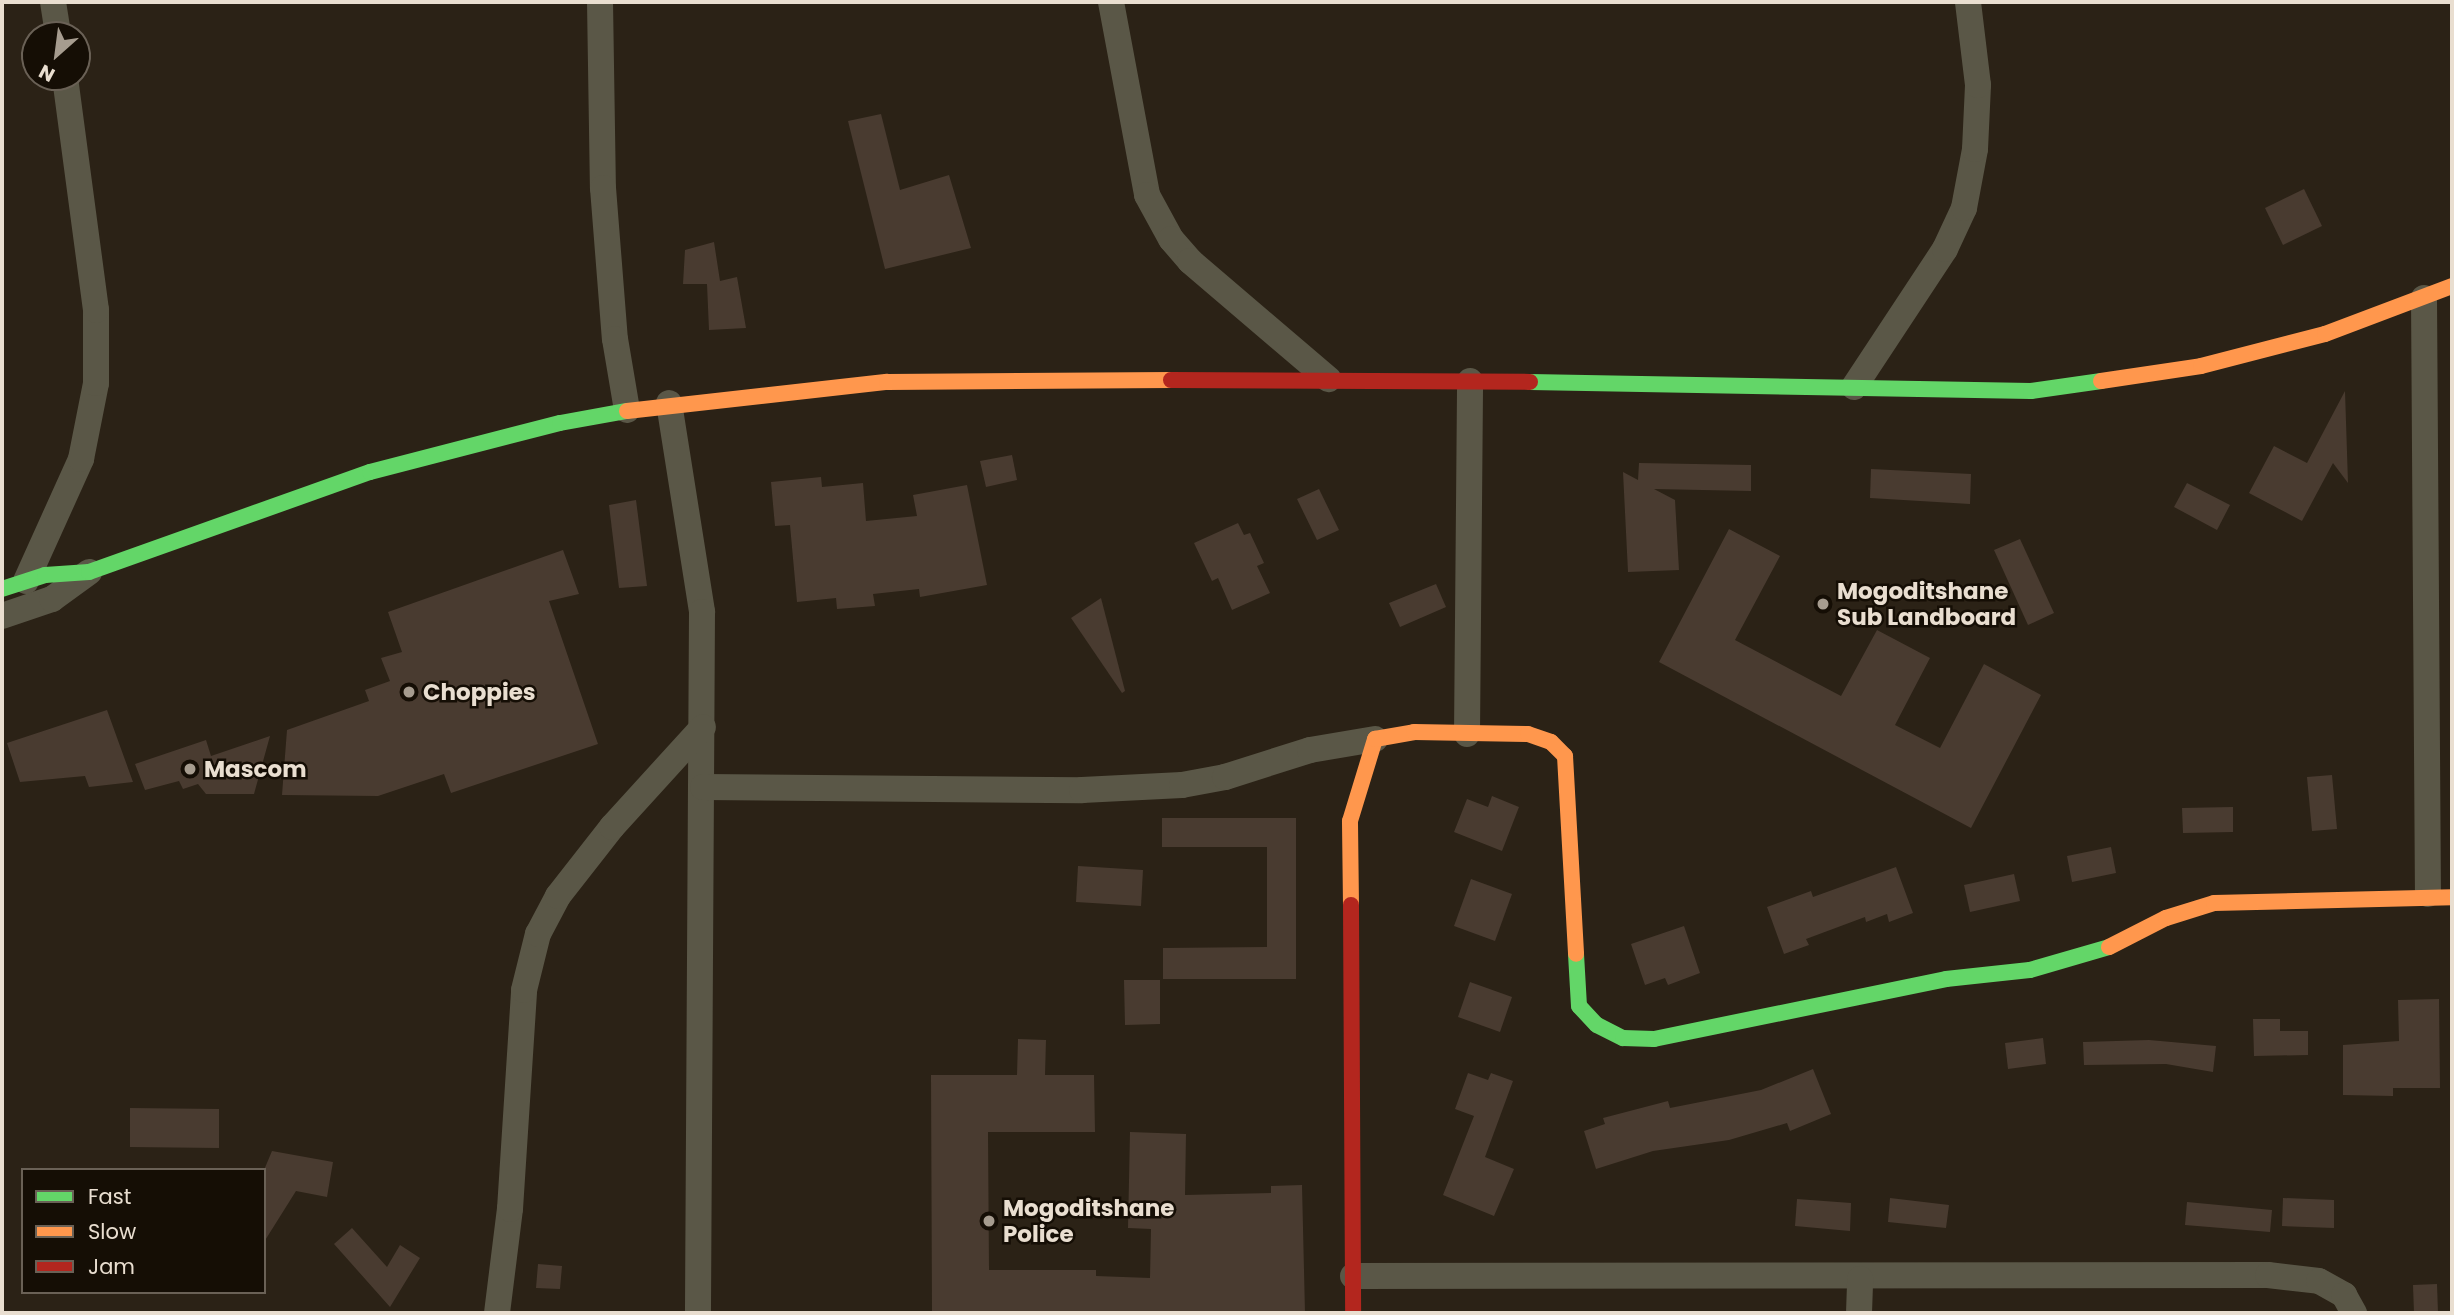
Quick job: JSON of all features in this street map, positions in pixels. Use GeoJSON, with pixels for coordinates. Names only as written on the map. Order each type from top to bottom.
{"type":"FeatureCollection","features":[{"type":"Feature","properties":{"kind":"street"},"geometry":{"type":"LineString","coordinates":[[53,2],[56,21]]}},
{"type":"Feature","properties":{"kind":"street"},"geometry":{"type":"LineString","coordinates":[[600,2],[603,188],[615,339],[627,410]]}},
{"type":"Feature","properties":{"kind":"street"},"geometry":{"type":"LineString","coordinates":[[1111,2],[1147,195],[1171,239],[1190,261],[1328,379]]}},
{"type":"Feature","properties":{"kind":"street"},"geometry":{"type":"LineString","coordinates":[[1854,387],[1944,248],[1964,208],[1975,149],[1978,85],[1968,2]]}},
{"type":"Feature","properties":{"kind":"street"},"geometry":{"type":"LineString","coordinates":[[14,585],[81,459],[96,383],[96,310],[67,91]]}},
{"type":"Feature","properties":{"kind":"street"},"geometry":{"type":"LineString","coordinates":[[14,585],[45,575],[89,572],[370,472],[560,423],[669,402],[887,382],[1328,379],[2031,391],[2188,368],[2325,334],[2452,286]]}},
{"type":"Feature","properties":{"kind":"street"},"geometry":{"type":"LineString","coordinates":[[703,788],[1082,790],[1182,785],[1225,777],[1310,750],[1414,732],[1528,734],[1551,742],[1564,756],[1579,1006],[1597,1026],[1623,1038],[1654,1039],[1946,979],[2030,970],[2096,953],[2166,918],[2214,903],[2440,896],[2424,298]]}},
{"type":"Feature","properties":{"kind":"street"},"geometry":{"type":"LineString","coordinates":[[1467,734],[1470,381]]}},
{"type":"Feature","properties":{"kind":"street"},"geometry":{"type":"LineString","coordinates":[[669,402],[702,612],[698,1313]]}},
{"type":"Feature","properties":{"kind":"street"},"geometry":{"type":"LineString","coordinates":[[2,616],[52,599],[89,572]]}},
{"type":"Feature","properties":{"kind":"street"},"geometry":{"type":"LineString","coordinates":[[497,1313],[510,1209],[524,990],[538,934],[558,896],[612,827],[703,727]]}},
{"type":"Feature","properties":{"kind":"street"},"geometry":{"type":"LineString","coordinates":[[1353,1313],[1350,821],[1375,739]]}},
{"type":"Feature","properties":{"kind":"street"},"geometry":{"type":"LineString","coordinates":[[1353,1276],[1860,1279],[2268,1275],[2319,1281],[2344,1295],[2354,1313]]}},
{"type":"Feature","properties":{"kind":"street"},"geometry":{"type":"LineString","coordinates":[[1859,1313],[1860,1279]]}},
{"type":"Feature","properties":{"kind":"building"},"geometry":{"type":"Polygon","coordinates":[[[881,114],[900,190],[949,175],[971,248],[885,269],[848,121],[881,114]]]}},
{"type":"Feature","properties":{"kind":"building"},"geometry":{"type":"Polygon","coordinates":[[[2304,189],[2322,226],[2283,245],[2265,208],[2304,189]]]}},
{"type":"Feature","properties":{"kind":"building"},"geometry":{"type":"Polygon","coordinates":[[[714,242],[720,281],[737,277],[746,328],[709,330],[707,284],[683,284],[685,250],[714,242]]]}},
{"type":"Feature","properties":{"kind":"building"},"geometry":{"type":"Polygon","coordinates":[[[2345,391],[2348,483],[2333,463],[2302,521],[2249,493],[2274,446],[2307,463],[2345,391]]]}},
{"type":"Feature","properties":{"kind":"building"},"geometry":{"type":"Polygon","coordinates":[[[1012,455],[1017,480],[986,487],[980,461],[1012,455]]]}},
{"type":"Feature","properties":{"kind":"building"},"geometry":{"type":"Polygon","coordinates":[[[1639,463],[1751,465],[1751,491],[1654,489],[1675,500],[1679,570],[1628,572],[1623,472],[1638,480],[1639,463]]]}},
{"type":"Feature","properties":{"kind":"building"},"geometry":{"type":"Polygon","coordinates":[[[1871,469],[1971,474],[1970,504],[1870,498],[1871,469]]]}},
{"type":"Feature","properties":{"kind":"building"},"geometry":{"type":"Polygon","coordinates":[[[821,477],[822,487],[863,483],[866,521],[917,516],[913,495],[967,485],[987,585],[920,597],[919,589],[873,594],[875,606],[837,609],[836,598],[797,602],[790,525],[775,526],[771,482],[821,477]]]}},
{"type":"Feature","properties":{"kind":"building"},"geometry":{"type":"Polygon","coordinates":[[[2187,483],[2230,505],[2217,530],[2174,507],[2187,483]]]}},
{"type":"Feature","properties":{"kind":"building"},"geometry":{"type":"Polygon","coordinates":[[[1319,489],[1339,530],[1317,540],[1297,499],[1319,489]]]}},
{"type":"Feature","properties":{"kind":"building"},"geometry":{"type":"Polygon","coordinates":[[[636,500],[647,586],[619,588],[609,505],[636,500]]]}},
{"type":"Feature","properties":{"kind":"building"},"geometry":{"type":"Polygon","coordinates":[[[1238,523],[1244,535],[1250,533],[1264,563],[1257,566],[1270,593],[1232,610],[1218,578],[1212,581],[1194,543],[1238,523]]]}},
{"type":"Feature","properties":{"kind":"building"},"geometry":{"type":"Polygon","coordinates":[[[1729,529],[1780,556],[1735,640],[1841,696],[1877,630],[1930,658],[1895,725],[1940,748],[1984,664],[2041,695],[1971,828],[1659,662],[1729,529]]]}},
{"type":"Feature","properties":{"kind":"building"},"geometry":{"type":"Polygon","coordinates":[[[2020,539],[2054,613],[2028,625],[1994,550],[2020,539]]]}},
{"type":"Feature","properties":{"kind":"building"},"geometry":{"type":"Polygon","coordinates":[[[563,550],[579,594],[549,601],[598,744],[451,793],[444,774],[378,796],[282,795],[287,730],[369,701],[365,690],[390,681],[381,658],[402,652],[388,612],[563,550]]]}},
{"type":"Feature","properties":{"kind":"building"},"geometry":{"type":"Polygon","coordinates":[[[1436,584],[1446,607],[1400,627],[1389,603],[1436,584]]]}},
{"type":"Feature","properties":{"kind":"building"},"geometry":{"type":"Polygon","coordinates":[[[1101,598],[1125,691],[1122,693],[1071,618],[1101,598]]]}},
{"type":"Feature","properties":{"kind":"building"},"geometry":{"type":"Polygon","coordinates":[[[107,710],[133,782],[89,787],[85,776],[20,782],[7,743],[107,710]]]}},
{"type":"Feature","properties":{"kind":"building"},"geometry":{"type":"Polygon","coordinates":[[[270,736],[254,794],[206,794],[198,784],[183,789],[179,781],[145,790],[135,764],[206,740],[211,756],[270,736]]]}},
{"type":"Feature","properties":{"kind":"building"},"geometry":{"type":"Polygon","coordinates":[[[2332,775],[2337,829],[2312,831],[2307,777],[2332,775]]]}},
{"type":"Feature","properties":{"kind":"building"},"geometry":{"type":"Polygon","coordinates":[[[1492,796],[1519,807],[1502,851],[1454,832],[1467,799],[1488,807],[1492,796]]]}},
{"type":"Feature","properties":{"kind":"building"},"geometry":{"type":"Polygon","coordinates":[[[2233,807],[2233,832],[2183,833],[2182,808],[2233,807]]]}},
{"type":"Feature","properties":{"kind":"building"},"geometry":{"type":"Polygon","coordinates":[[[1162,818],[1296,818],[1296,979],[1163,979],[1163,948],[1267,947],[1267,847],[1162,847],[1162,818]]]}},
{"type":"Feature","properties":{"kind":"building"},"geometry":{"type":"Polygon","coordinates":[[[2111,847],[2116,873],[2072,882],[2067,856],[2111,847]]]}},
{"type":"Feature","properties":{"kind":"building"},"geometry":{"type":"Polygon","coordinates":[[[1078,866],[1143,870],[1141,906],[1076,902],[1078,866]]]}},
{"type":"Feature","properties":{"kind":"building"},"geometry":{"type":"Polygon","coordinates":[[[1896,867],[1913,913],[1889,922],[1887,914],[1866,922],[1865,917],[1806,939],[1809,945],[1784,954],[1767,907],[1811,891],[1813,897],[1896,867]]]}},
{"type":"Feature","properties":{"kind":"building"},"geometry":{"type":"Polygon","coordinates":[[[2014,874],[2020,901],[1970,912],[1964,885],[2014,874]]]}},
{"type":"Feature","properties":{"kind":"building"},"geometry":{"type":"Polygon","coordinates":[[[1471,879],[1512,894],[1495,941],[1454,926],[1471,879]]]}},
{"type":"Feature","properties":{"kind":"building"},"geometry":{"type":"Polygon","coordinates":[[[1684,926],[1700,973],[1668,985],[1665,978],[1645,985],[1631,944],[1684,926]]]}},
{"type":"Feature","properties":{"kind":"building"},"geometry":{"type":"Polygon","coordinates":[[[1124,980],[1160,980],[1160,1024],[1125,1025],[1124,980]]]}},
{"type":"Feature","properties":{"kind":"building"},"geometry":{"type":"Polygon","coordinates":[[[1470,982],[1512,997],[1500,1032],[1458,1017],[1470,982]]]}},
{"type":"Feature","properties":{"kind":"building"},"geometry":{"type":"Polygon","coordinates":[[[2439,999],[2440,1088],[2393,1088],[2393,1096],[2343,1095],[2343,1045],[2399,1041],[2398,1000],[2439,999]]]}},
{"type":"Feature","properties":{"kind":"building"},"geometry":{"type":"Polygon","coordinates":[[[2253,1019],[2280,1019],[2280,1031],[2308,1031],[2308,1055],[2254,1056],[2253,1019]]]}},
{"type":"Feature","properties":{"kind":"building"},"geometry":{"type":"Polygon","coordinates":[[[2043,1038],[2046,1064],[2008,1069],[2005,1043],[2043,1038]]]}},
{"type":"Feature","properties":{"kind":"building"},"geometry":{"type":"Polygon","coordinates":[[[1018,1039],[1046,1040],[1045,1075],[1094,1075],[1095,1132],[988,1132],[989,1270],[1096,1270],[1096,1276],[1150,1278],[1151,1229],[1128,1228],[1130,1132],[1186,1134],[1185,1195],[1271,1193],[1271,1186],[1302,1185],[1305,1313],[932,1313],[931,1075],[1017,1075],[1018,1039]]]}},
{"type":"Feature","properties":{"kind":"building"},"geometry":{"type":"Polygon","coordinates":[[[2149,1040],[2216,1046],[2213,1072],[2166,1064],[2084,1065],[2083,1042],[2149,1040]]]}},
{"type":"Feature","properties":{"kind":"building"},"geometry":{"type":"Polygon","coordinates":[[[1813,1069],[1831,1114],[1790,1131],[1787,1123],[1729,1140],[1653,1151],[1596,1169],[1584,1131],[1605,1124],[1603,1118],[1668,1101],[1670,1108],[1761,1090],[1813,1069]]]}},
{"type":"Feature","properties":{"kind":"building"},"geometry":{"type":"Polygon","coordinates":[[[1468,1073],[1488,1080],[1491,1073],[1513,1081],[1485,1157],[1514,1169],[1494,1216],[1443,1195],[1474,1116],[1455,1109],[1468,1073]]]}},
{"type":"Feature","properties":{"kind":"building"},"geometry":{"type":"Polygon","coordinates":[[[130,1108],[219,1109],[219,1148],[130,1147],[130,1108]]]}},
{"type":"Feature","properties":{"kind":"building"},"geometry":{"type":"Polygon","coordinates":[[[272,1151],[333,1162],[327,1197],[296,1191],[266,1239],[266,1168],[272,1151]]]}},
{"type":"Feature","properties":{"kind":"building"},"geometry":{"type":"Polygon","coordinates":[[[1890,1198],[1949,1205],[1946,1228],[1888,1222],[1890,1198]]]}},
{"type":"Feature","properties":{"kind":"building"},"geometry":{"type":"Polygon","coordinates":[[[2283,1198],[2334,1200],[2334,1228],[2282,1226],[2283,1198]]]}},
{"type":"Feature","properties":{"kind":"building"},"geometry":{"type":"Polygon","coordinates":[[[1797,1199],[1851,1203],[1850,1231],[1795,1226],[1797,1199]]]}},
{"type":"Feature","properties":{"kind":"building"},"geometry":{"type":"Polygon","coordinates":[[[2187,1202],[2272,1210],[2270,1232],[2185,1225],[2187,1202]]]}},
{"type":"Feature","properties":{"kind":"building"},"geometry":{"type":"Polygon","coordinates":[[[352,1228],[387,1267],[400,1245],[420,1258],[390,1307],[334,1244],[352,1228]]]}},
{"type":"Feature","properties":{"kind":"building"},"geometry":{"type":"Polygon","coordinates":[[[538,1264],[562,1266],[560,1289],[536,1288],[538,1264]]]}},
{"type":"Feature","properties":{"kind":"building"},"geometry":{"type":"Polygon","coordinates":[[[2437,1284],[2438,1313],[2414,1313],[2413,1285],[2437,1284]]]}},
{"type":"Feature","properties":{"kind":"traffic: fast"},"geometry":{"type":"LineString","coordinates":[[1530,382],[2031,391],[2101,381]]}},
{"type":"Feature","properties":{"kind":"traffic: fast"},"geometry":{"type":"LineString","coordinates":[[2,589],[45,575],[89,572],[370,472],[560,423],[627,411]]}},
{"type":"Feature","properties":{"kind":"traffic: fast"},"geometry":{"type":"LineString","coordinates":[[1576,954],[1579,1006],[1597,1025],[1623,1038],[1654,1039],[1946,979],[2030,970],[2109,947]]}},
{"type":"Feature","properties":{"kind":"traffic: slow"},"geometry":{"type":"LineString","coordinates":[[2101,381],[2201,366],[2325,334],[2452,286]]}},
{"type":"Feature","properties":{"kind":"traffic: slow"},"geometry":{"type":"LineString","coordinates":[[627,411],[887,382],[1171,380]]}},
{"type":"Feature","properties":{"kind":"traffic: slow"},"geometry":{"type":"LineString","coordinates":[[1351,905],[1350,821],[1375,739],[1414,732],[1528,734],[1551,742],[1565,756],[1576,954]]}},
{"type":"Feature","properties":{"kind":"traffic: slow"},"geometry":{"type":"LineString","coordinates":[[2109,947],[2166,918],[2214,903],[2452,897]]}},
{"type":"Feature","properties":{"kind":"traffic: jam"},"geometry":{"type":"LineString","coordinates":[[1171,380],[1530,382]]}},
{"type":"Feature","properties":{"kind":"traffic: jam"},"geometry":{"type":"LineString","coordinates":[[1351,905],[1353,1313]]}},
{"type":"Feature","properties":{"kind":"place","name":"Mogoditshane Sub Landboard"},"geometry":{"type":"Point","coordinates":[1823,604]}},
{"type":"Feature","properties":{"kind":"place","name":"Choppies"},"geometry":{"type":"Point","coordinates":[409,692]}},
{"type":"Feature","properties":{"kind":"place","name":"Mascom"},"geometry":{"type":"Point","coordinates":[190,769]}},
{"type":"Feature","properties":{"kind":"place","name":"Mogoditshane Police"},"geometry":{"type":"Point","coordinates":[989,1221]}}]}
